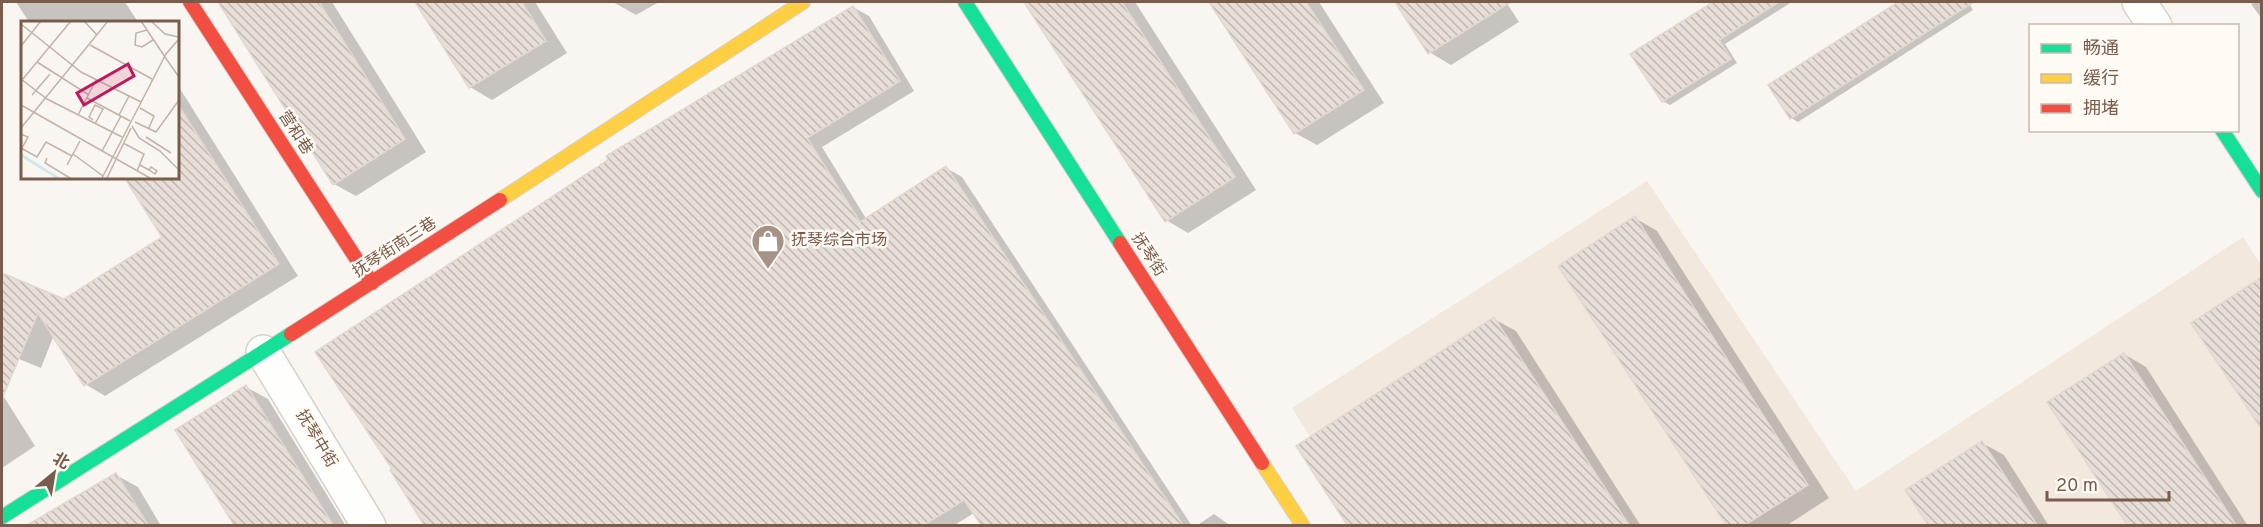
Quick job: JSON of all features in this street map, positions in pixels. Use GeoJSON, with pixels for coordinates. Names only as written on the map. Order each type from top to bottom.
{"type":"FeatureCollection","features":[{"type":"Feature","properties":{"kind":"street","name":"营和巷"},"geometry":{"type":"LineString","coordinates":[[190,2],[372,283]]}},
{"type":"Feature","properties":{"kind":"street","name":"抚琴街南三巷"},"geometry":{"type":"LineString","coordinates":[[2,518],[372,283],[802,2]]}},
{"type":"Feature","properties":{"kind":"street","name":"抚琴街"},"geometry":{"type":"LineString","coordinates":[[965,2],[1303,525]]}},
{"type":"Feature","properties":{"kind":"street"},"geometry":{"type":"LineString","coordinates":[[2139,2],[2154,24]]}},
{"type":"Feature","properties":{"kind":"street"},"geometry":{"type":"LineString","coordinates":[[2223,132],[2262,191]]}},
{"type":"Feature","properties":{"kind":"street","name":"抚琴中街"},"geometry":{"type":"LineString","coordinates":[[263,352],[369,525]]}},
{"type":"Feature","properties":{"kind":"shaded area"},"geometry":{"type":"Polygon","coordinates":[[[1647,181],[1856,491],[2243,237],[2261,265],[2261,525],[1365,525],[1292,408],[1647,181]]]}},
{"type":"Feature","properties":{"kind":"building"},"geometry":{"type":"Polygon","coordinates":[[[218,2],[319,2],[405,139],[333,185],[218,2]]]}},
{"type":"Feature","properties":{"kind":"building"},"geometry":{"type":"Polygon","coordinates":[[[415,2],[522,2],[546,41],[469,88],[415,2]]]}},
{"type":"Feature","properties":{"kind":"building"},"geometry":{"type":"Polygon","coordinates":[[[1024,2],[1122,2],[1235,177],[1165,222],[1024,2]]]}},
{"type":"Feature","properties":{"kind":"building"},"geometry":{"type":"Polygon","coordinates":[[[1209,2],[1306,2],[1364,90],[1294,134],[1209,2]]]}},
{"type":"Feature","properties":{"kind":"building"},"geometry":{"type":"Polygon","coordinates":[[[1395,2],[1511,2],[1428,54],[1395,2]]]}},
{"type":"Feature","properties":{"kind":"building"},"geometry":{"type":"Polygon","coordinates":[[[1713,2],[1779,2],[1719,40],[1731,59],[1662,102],[1630,54],[1713,2]]]}},
{"type":"Feature","properties":{"kind":"building"},"geometry":{"type":"Polygon","coordinates":[[[1898,2],[1974,2],[1790,119],[1768,85],[1898,2]]]}},
{"type":"Feature","properties":{"kind":"building"},"geometry":{"type":"Polygon","coordinates":[[[853,6],[900,81],[807,138],[860,222],[946,166],[1183,525],[981,525],[964,500],[924,525],[424,525],[390,470],[392,469],[315,352],[608,160],[606,156],[853,6]]]}},
{"type":"Feature","properties":{"kind":"building"},"geometry":{"type":"Polygon","coordinates":[[[178,105],[279,264],[84,386],[38,313],[2,399],[2,273],[64,299],[162,237],[125,178],[178,178],[178,105]]]}},
{"type":"Feature","properties":{"kind":"building"},"geometry":{"type":"Polygon","coordinates":[[[1635,216],[1808,485],[1745,525],[1726,525],[1558,266],[1635,216]]]}},
{"type":"Feature","properties":{"kind":"building"},"geometry":{"type":"Polygon","coordinates":[[[2262,277],[2262,430],[2191,323],[2262,277]]]}},
{"type":"Feature","properties":{"kind":"building"},"geometry":{"type":"Polygon","coordinates":[[[1494,317],[1629,525],[1347,525],[1296,446],[1494,317]]]}},
{"type":"Feature","properties":{"kind":"building"},"geometry":{"type":"Polygon","coordinates":[[[2124,353],[2236,525],[2127,525],[2047,402],[2124,353]]]}},
{"type":"Feature","properties":{"kind":"building"},"geometry":{"type":"Polygon","coordinates":[[[246,385],[333,525],[234,525],[175,430],[246,385]]]}},
{"type":"Feature","properties":{"kind":"building"},"geometry":{"type":"Polygon","coordinates":[[[1982,441],[2037,525],[1928,525],[1905,490],[1982,441]]]}},
{"type":"Feature","properties":{"kind":"building"},"geometry":{"type":"Polygon","coordinates":[[[116,473],[148,525],[27,525],[116,473]]]}},
{"type":"Feature","properties":{"kind":"traffic: fast"},"geometry":{"type":"LineString","coordinates":[[965,2],[1120,243]]}},
{"type":"Feature","properties":{"kind":"traffic: fast"},"geometry":{"type":"LineString","coordinates":[[2223,132],[2262,191]]}},
{"type":"Feature","properties":{"kind":"traffic: fast"},"geometry":{"type":"LineString","coordinates":[[2,517],[291,334]]}},
{"type":"Feature","properties":{"kind":"traffic: slow"},"geometry":{"type":"LineString","coordinates":[[500,200],[803,2]]}},
{"type":"Feature","properties":{"kind":"traffic: slow"},"geometry":{"type":"LineString","coordinates":[[1262,463],[1303,526]]}},
{"type":"Feature","properties":{"kind":"traffic: jam"},"geometry":{"type":"LineString","coordinates":[[190,2],[372,283]]}},
{"type":"Feature","properties":{"kind":"traffic: jam"},"geometry":{"type":"LineString","coordinates":[[291,334],[500,200]]}},
{"type":"Feature","properties":{"kind":"traffic: jam"},"geometry":{"type":"LineString","coordinates":[[1120,243],[1262,463]]}},
{"type":"Feature","properties":{"kind":"place","name":"抚琴综合市场"},"geometry":{"type":"Point","coordinates":[768,270]}}]}
